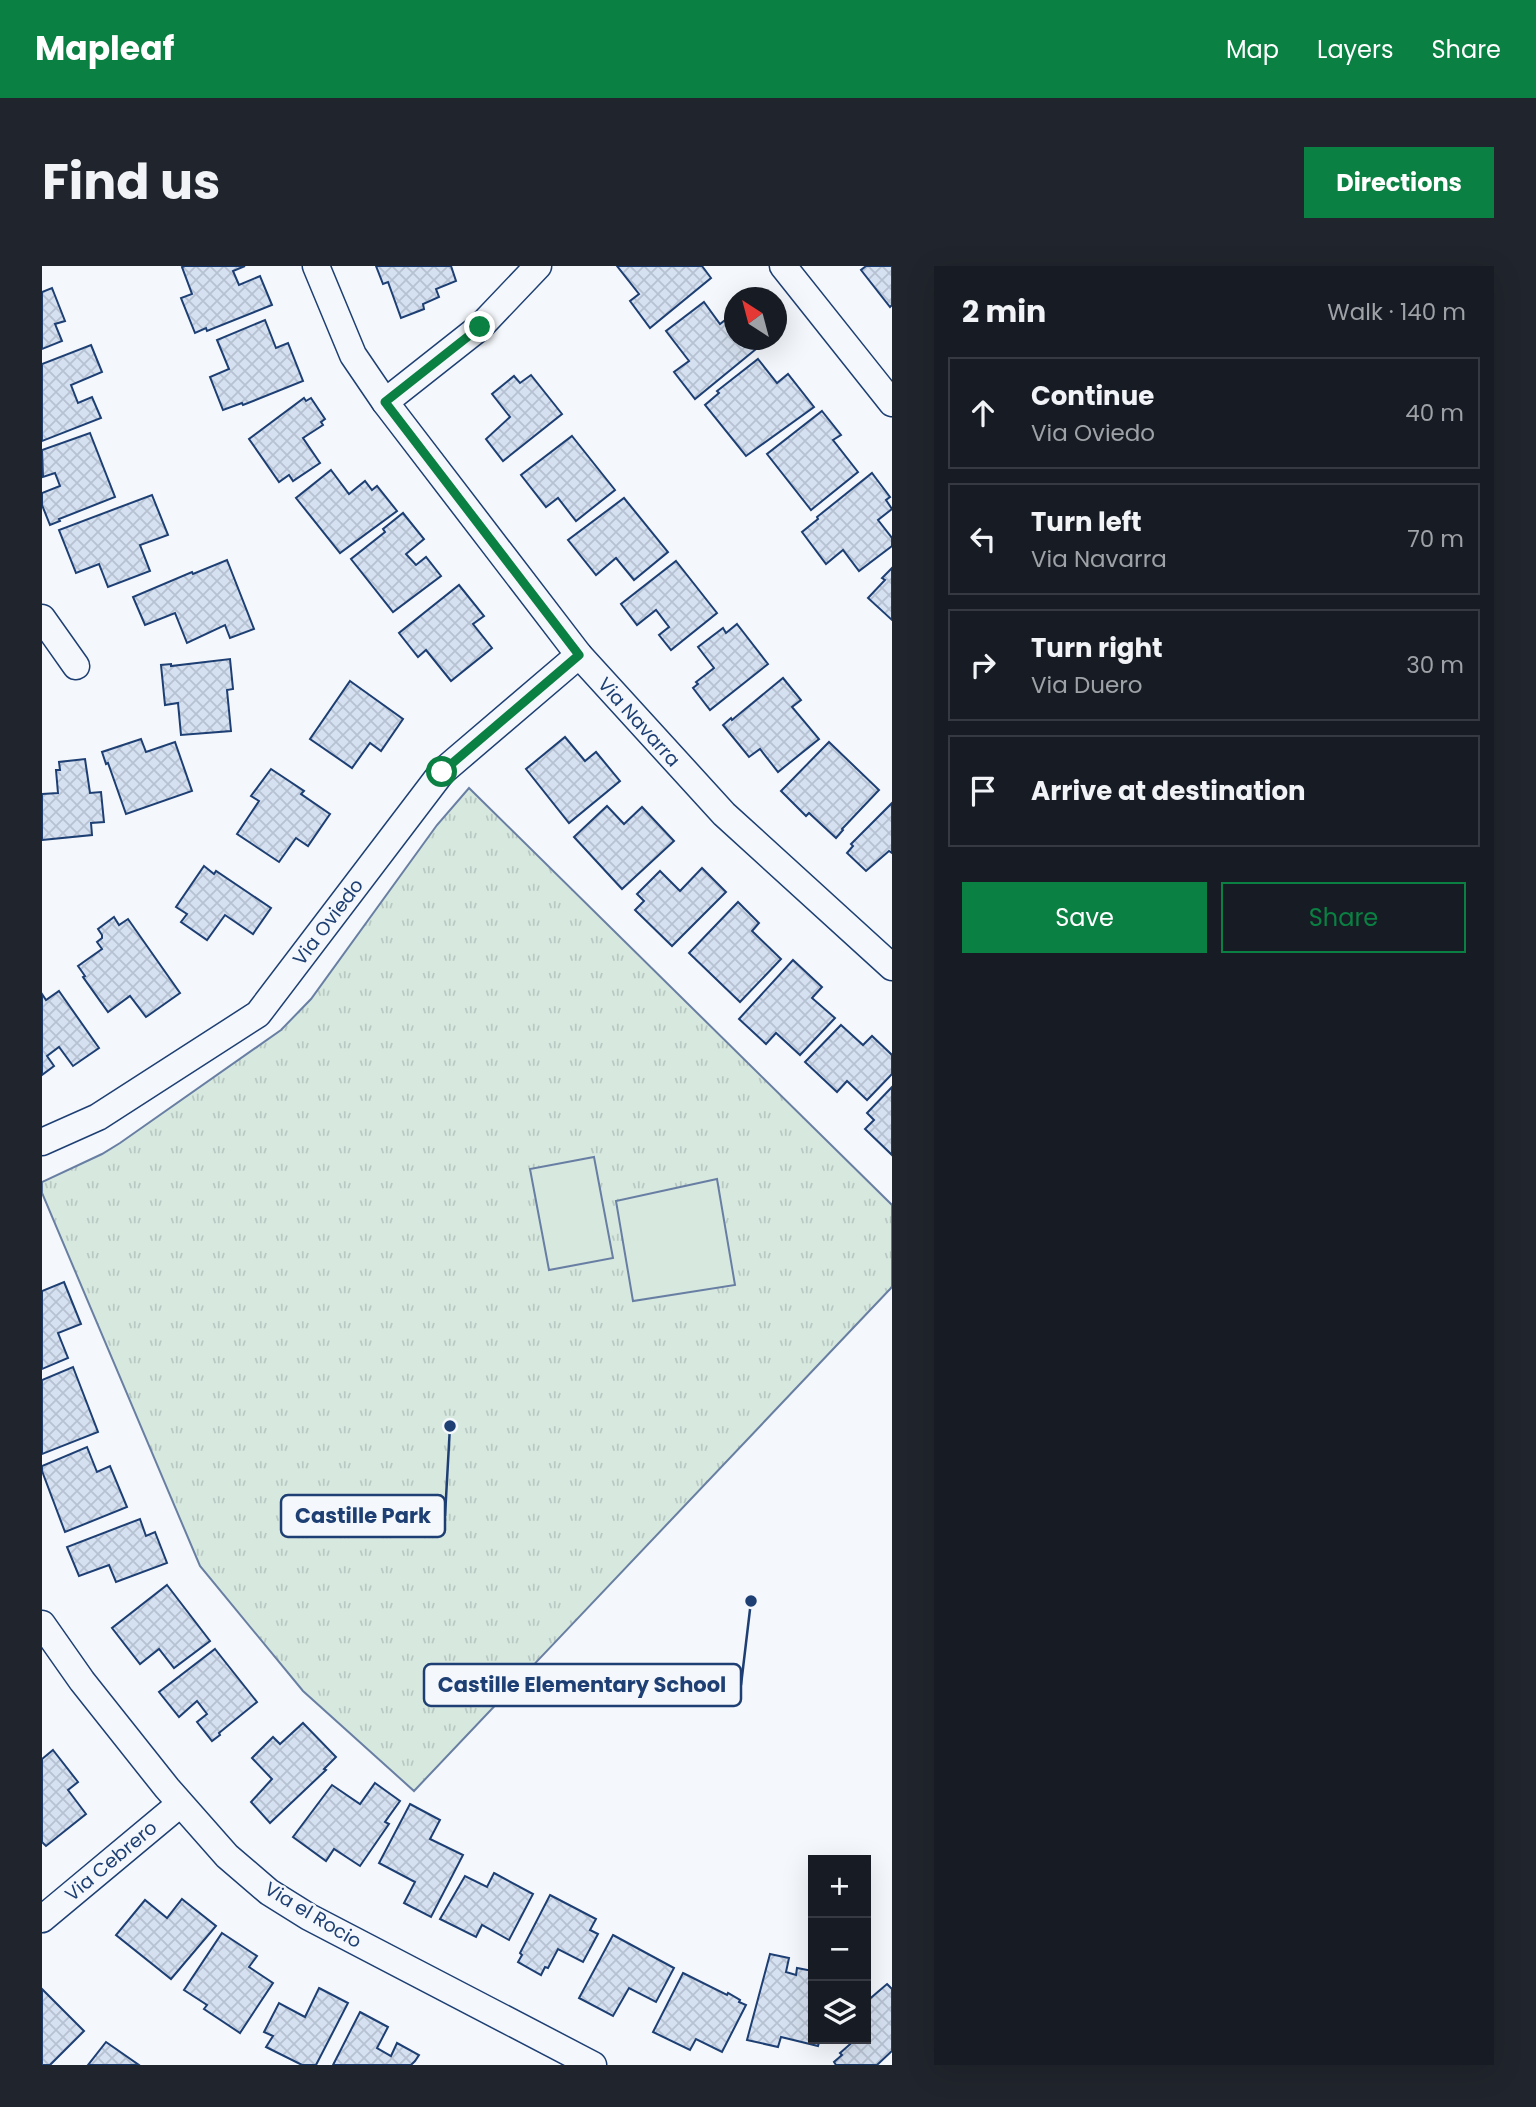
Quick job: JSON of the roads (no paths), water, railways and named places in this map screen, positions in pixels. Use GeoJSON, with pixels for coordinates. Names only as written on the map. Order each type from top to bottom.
{"type":"FeatureCollection","features":[{"type":"Feature","properties":{"kind":"street","name":"Via Navarra"},"geometry":{"type":"LineString","coordinates":[[316,266],[353,355],[385,402],[579,655],[724,814],[892,967]]}},
{"type":"Feature","properties":{"kind":"street"},"geometry":{"type":"LineString","coordinates":[[385,402],[480,327],[538,266]]}},
{"type":"Feature","properties":{"kind":"street"},"geometry":{"type":"LineString","coordinates":[[783,266],[892,403]]}},
{"type":"Feature","properties":{"kind":"street"},"geometry":{"type":"LineString","coordinates":[[42,618],[76,666]]}},
{"type":"Feature","properties":{"kind":"street","name":"Via Oviedo"},"geometry":{"type":"LineString","coordinates":[[42,1142],[98,1117],[258,1014],[442,772],[579,655]]}},
{"type":"Feature","properties":{"kind":"street","name":"Via el Rocio"},"geometry":{"type":"LineString","coordinates":[[42,1625],[82,1681],[180,1804],[227,1856],[269,1892],[309,1917],[593,2065]]}},
{"type":"Feature","properties":{"kind":"street","name":"Via Cebrero"},"geometry":{"type":"LineString","coordinates":[[42,1919],[180,1804]]}},
{"type":"Feature","properties":{"kind":"place","name":"Castille Park"},"geometry":{"type":"Point","coordinates":[450,1426]}},
{"type":"Feature","properties":{"kind":"place","name":"Castille Elementary School"},"geometry":{"type":"Point","coordinates":[751,1601]}}]}
